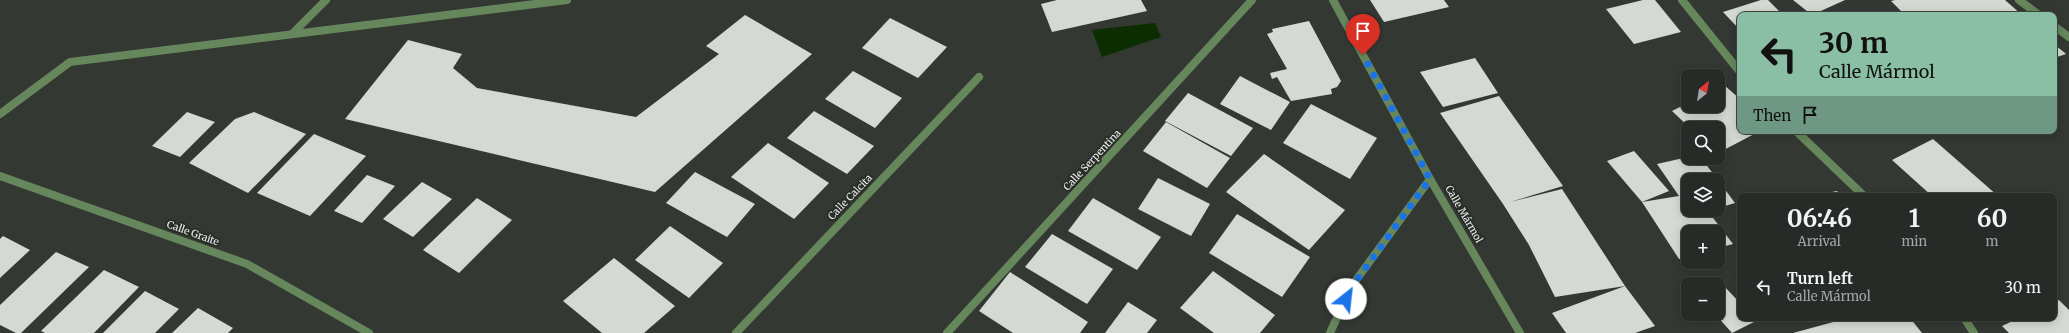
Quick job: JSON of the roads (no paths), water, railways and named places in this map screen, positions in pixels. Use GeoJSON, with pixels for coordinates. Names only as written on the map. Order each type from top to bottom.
{"type":"FeatureCollection","features":[{"type":"Feature","properties":{"kind":"street"},"geometry":{"type":"LineString","coordinates":[[293,33],[326,0]]}},
{"type":"Feature","properties":{"kind":"street"},"geometry":{"type":"LineString","coordinates":[[0,114],[70,62],[567,0]]}},
{"type":"Feature","properties":{"kind":"street","name":"Calle Serpentina"},"geometry":{"type":"LineString","coordinates":[[947,333],[1252,0]]}},
{"type":"Feature","properties":{"kind":"street","name":"Calle Mármol"},"geometry":{"type":"LineString","coordinates":[[1333,0],[1430,179],[1520,333]]}},
{"type":"Feature","properties":{"kind":"street"},"geometry":{"type":"LineString","coordinates":[[1682,0],[1737,68]]}},
{"type":"Feature","properties":{"kind":"street"},"geometry":{"type":"LineString","coordinates":[[2019,0],[2035,12]]}},
{"type":"Feature","properties":{"kind":"street"},"geometry":{"type":"LineString","coordinates":[[2057,28],[2069,37]]}},
{"type":"Feature","properties":{"kind":"street","name":"Calle Calcita"},"geometry":{"type":"LineString","coordinates":[[736,333],[980,77]]}},
{"type":"Feature","properties":{"kind":"street"},"geometry":{"type":"LineString","coordinates":[[1799,134],[1861,193]]}},
{"type":"Feature","properties":{"kind":"street","name":"Calle Graite"},"geometry":{"type":"LineString","coordinates":[[0,176],[247,264],[369,333]]}},
{"type":"Feature","properties":{"kind":"street"},"geometry":{"type":"LineString","coordinates":[[1330,333],[1351,288],[1430,179]]}},
{"type":"Feature","properties":{"kind":"street"},"geometry":{"type":"LineString","coordinates":[[1966,321],[1974,333]]}}]}
